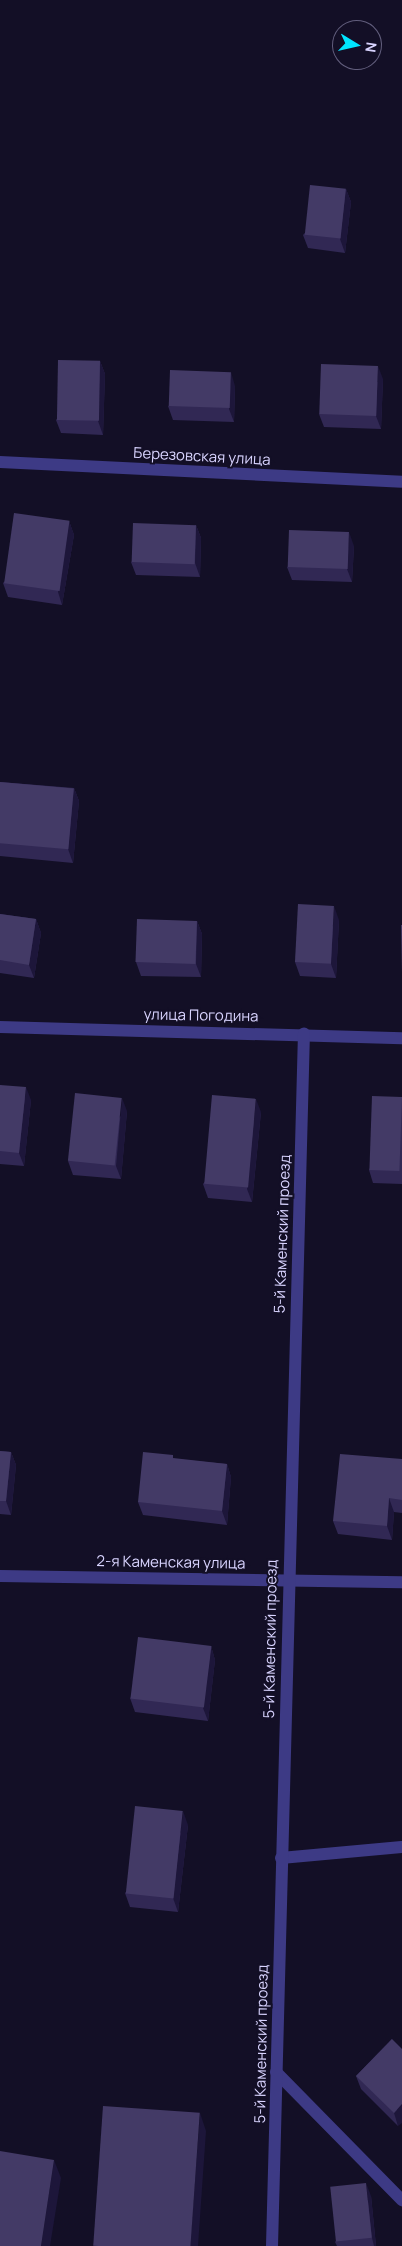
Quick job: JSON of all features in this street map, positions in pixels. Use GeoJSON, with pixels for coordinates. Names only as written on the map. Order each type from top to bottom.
{"type":"FeatureCollection","features":[{"type":"Feature","properties":{"kind":"street","name":"Березовская улица"},"geometry":{"type":"LineString","coordinates":[[0,462],[402,482]]}},
{"type":"Feature","properties":{"kind":"street","name":"улица Погодина"},"geometry":{"type":"LineString","coordinates":[[0,1027],[304,1033],[402,1038]]}},
{"type":"Feature","properties":{"kind":"street","name":"5-й Каменский проезд"},"geometry":{"type":"LineString","coordinates":[[272,2246],[288,1580],[304,1033]]}},
{"type":"Feature","properties":{"kind":"street","name":"2-я Каменская улица"},"geometry":{"type":"LineString","coordinates":[[0,1576],[402,1582]]}},
{"type":"Feature","properties":{"kind":"street"},"geometry":{"type":"LineString","coordinates":[[281,1858],[402,1847]]}},
{"type":"Feature","properties":{"kind":"street"},"geometry":{"type":"LineString","coordinates":[[276,2072],[402,2200]]}},
{"type":"Feature","properties":{"kind":"building"},"geometry":{"type":"Polygon","coordinates":[[[310,185],[346,189],[341,238],[305,235],[310,185]]]}},
{"type":"Feature","properties":{"kind":"building"},"geometry":{"type":"Polygon","coordinates":[[[58,360],[100,361],[99,421],[57,420],[58,360]]]}},
{"type":"Feature","properties":{"kind":"building"},"geometry":{"type":"Polygon","coordinates":[[[321,364],[378,366],[376,416],[319,414],[321,364]]]}},
{"type":"Feature","properties":{"kind":"building"},"geometry":{"type":"Polygon","coordinates":[[[170,370],[231,372],[230,408],[169,406],[170,370]]]}},
{"type":"Feature","properties":{"kind":"building"},"geometry":{"type":"Polygon","coordinates":[[[14,513],[69,521],[60,591],[4,583],[14,513]]]}},
{"type":"Feature","properties":{"kind":"building"},"geometry":{"type":"Polygon","coordinates":[[[133,523],[196,525],[195,564],[132,562],[133,523]]]}},
{"type":"Feature","properties":{"kind":"building"},"geometry":{"type":"Polygon","coordinates":[[[289,530],[349,532],[348,569],[288,567],[289,530]]]}},
{"type":"Feature","properties":{"kind":"building"},"geometry":{"type":"Polygon","coordinates":[[[0,782],[74,788],[68,849],[0,843],[0,782]]]}},
{"type":"Feature","properties":{"kind":"building"},"geometry":{"type":"Polygon","coordinates":[[[298,904],[334,906],[331,964],[295,962],[298,904]]]}},
{"type":"Feature","properties":{"kind":"building"},"geometry":{"type":"Polygon","coordinates":[[[0,914],[36,919],[29,965],[0,960],[0,914]]]}},
{"type":"Feature","properties":{"kind":"building"},"geometry":{"type":"Polygon","coordinates":[[[137,919],[197,921],[195,964],[135,962],[137,919]]]}},
{"type":"Feature","properties":{"kind":"building"},"geometry":{"type":"Polygon","coordinates":[[[401,925],[402,925],[402,973],[401,925]]]}},
{"type":"Feature","properties":{"kind":"building"},"geometry":{"type":"Polygon","coordinates":[[[0,1085],[26,1087],[19,1153],[0,1151],[0,1085]]]}},
{"type":"Feature","properties":{"kind":"building"},"geometry":{"type":"Polygon","coordinates":[[[75,1093],[122,1098],[115,1166],[68,1161],[75,1093]]]}},
{"type":"Feature","properties":{"kind":"building"},"geometry":{"type":"Polygon","coordinates":[[[212,1095],[256,1099],[248,1187],[204,1184],[212,1095]]]}},
{"type":"Feature","properties":{"kind":"building"},"geometry":{"type":"Polygon","coordinates":[[[372,1096],[402,1097],[399,1171],[369,1170],[372,1096]]]}},
{"type":"Feature","properties":{"kind":"building"},"geometry":{"type":"Polygon","coordinates":[[[0,1451],[11,1452],[6,1501],[0,1501],[0,1451]]]}},
{"type":"Feature","properties":{"kind":"building"},"geometry":{"type":"Polygon","coordinates":[[[143,1452],[173,1455],[173,1458],[227,1464],[222,1511],[138,1502],[143,1452]]]}},
{"type":"Feature","properties":{"kind":"building"},"geometry":{"type":"Polygon","coordinates":[[[340,1454],[402,1459],[402,1500],[389,1498],[387,1526],[333,1521],[340,1454]]]}},
{"type":"Feature","properties":{"kind":"building"},"geometry":{"type":"Polygon","coordinates":[[[138,1637],[211,1646],[204,1708],[130,1699],[138,1637]]]}},
{"type":"Feature","properties":{"kind":"building"},"geometry":{"type":"Polygon","coordinates":[[[135,1806],[183,1811],[174,1899],[126,1894],[135,1806]]]}},
{"type":"Feature","properties":{"kind":"building"},"geometry":{"type":"Polygon","coordinates":[[[392,2039],[402,2049],[402,2104],[394,2113],[356,2076],[392,2039]]]}},
{"type":"Feature","properties":{"kind":"building"},"geometry":{"type":"Polygon","coordinates":[[[103,2106],[200,2113],[190,2246],[93,2246],[103,2106]]]}},
{"type":"Feature","properties":{"kind":"building"},"geometry":{"type":"Polygon","coordinates":[[[0,2151],[54,2160],[41,2246],[0,2246],[0,2151]]]}},
{"type":"Feature","properties":{"kind":"building"},"geometry":{"type":"Polygon","coordinates":[[[366,2183],[372,2238],[336,2241],[330,2187],[366,2183]]]}}]}
